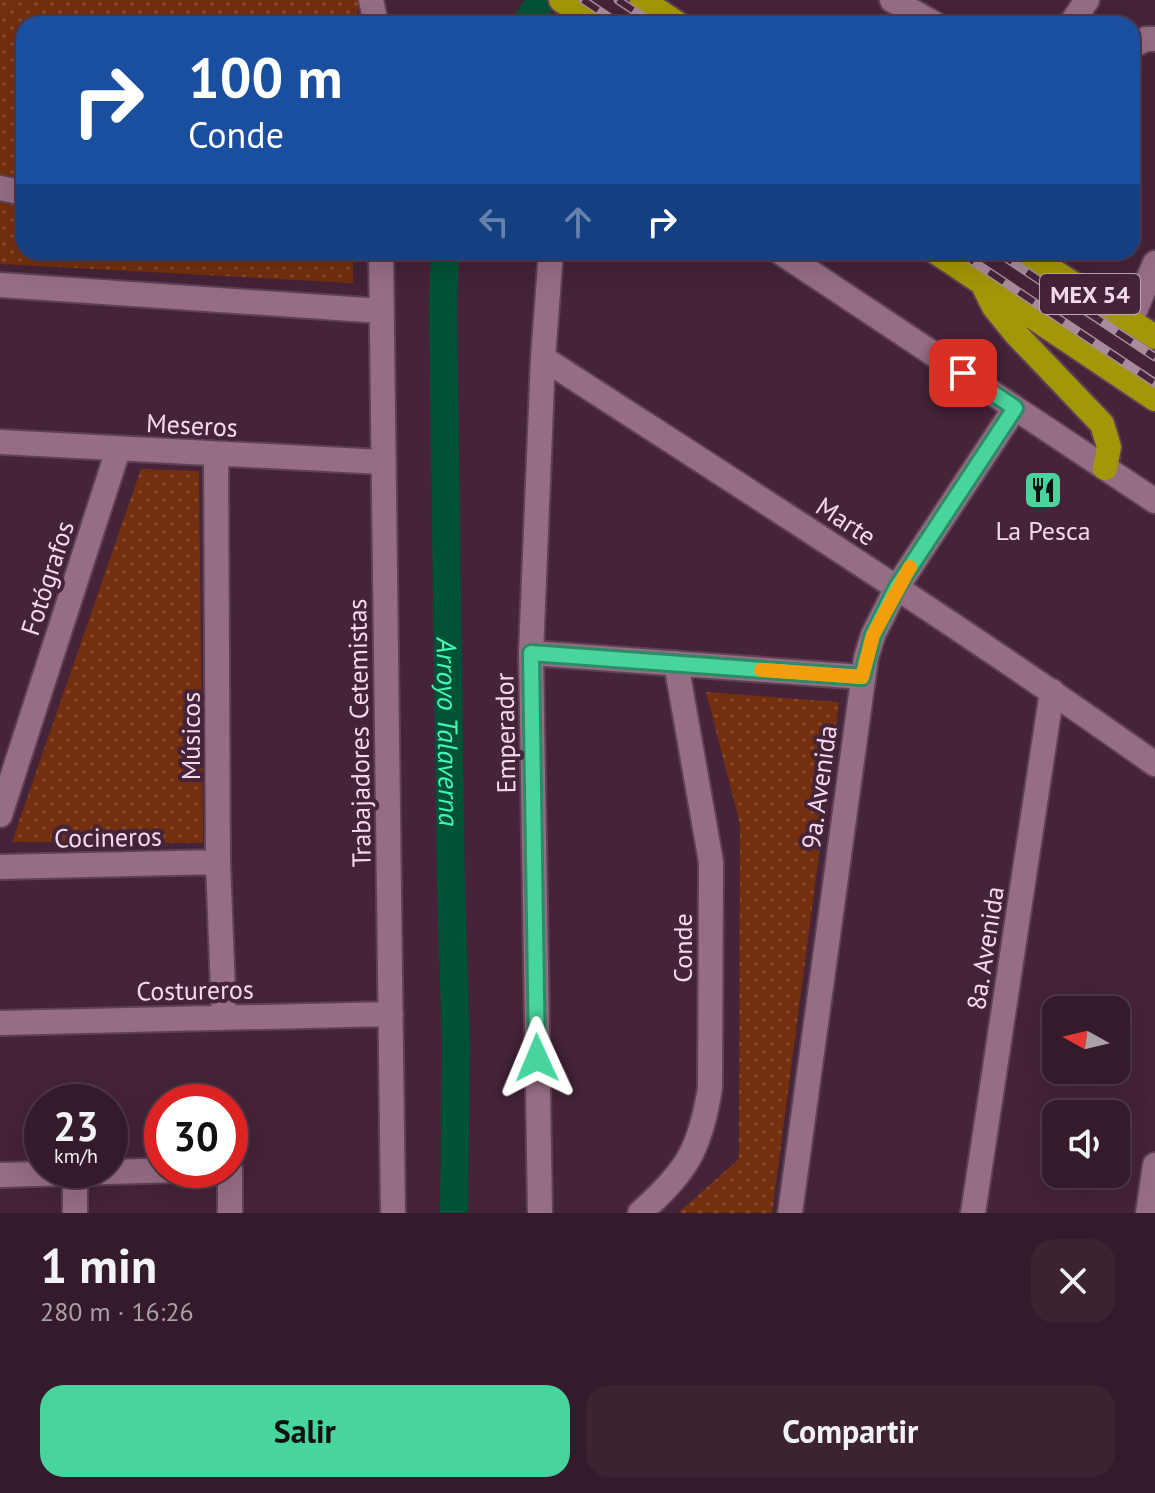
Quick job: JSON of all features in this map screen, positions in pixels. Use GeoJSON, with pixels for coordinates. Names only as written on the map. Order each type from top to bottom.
{"type":"FeatureCollection","features":[{"type":"Feature","properties":{"kind":"highway"},"geometry":{"type":"LineString","coordinates":[[561,0],[585,16]]}},
{"type":"Feature","properties":{"kind":"highway"},"geometry":{"type":"LineString","coordinates":[[642,0],[666,16]]}},
{"type":"Feature","properties":{"kind":"highway","name":"MEX 54"},"geometry":{"type":"LineString","coordinates":[[948,260],[1155,399]]}},
{"type":"Feature","properties":{"kind":"highway","name":"MEX 54"},"geometry":{"type":"LineString","coordinates":[[1037,260],[1155,337]]}},
{"type":"Feature","properties":{"kind":"highway"},"geometry":{"type":"LineString","coordinates":[[982,283],[994,307],[1016,334],[1102,424],[1109,447],[1105,468]]}},
{"type":"Feature","properties":{"kind":"street"},"geometry":{"type":"LineString","coordinates":[[892,0],[921,16]]}},
{"type":"Feature","properties":{"kind":"street","name":"Trabajadores Cetemistas"},"geometry":{"type":"LineString","coordinates":[[381,260],[393,1213]]}},
{"type":"Feature","properties":{"kind":"street","name":"Emperador"},"geometry":{"type":"LineString","coordinates":[[540,1213],[531,653],[543,358],[550,260]]}},
{"type":"Feature","properties":{"kind":"street"},"geometry":{"type":"LineString","coordinates":[[792,260],[1155,501]]}},
{"type":"Feature","properties":{"kind":"street"},"geometry":{"type":"LineString","coordinates":[[1131,320],[1155,263]]}},
{"type":"Feature","properties":{"kind":"street"},"geometry":{"type":"LineString","coordinates":[[0,285],[381,311]]}},
{"type":"Feature","properties":{"kind":"street","name":"Marte"},"geometry":{"type":"LineString","coordinates":[[543,358],[897,587],[1155,764]]}},
{"type":"Feature","properties":{"kind":"street","name":"9a. Avenida"},"geometry":{"type":"LineString","coordinates":[[790,1213],[862,677],[873,635],[897,587],[1015,408]]}},
{"type":"Feature","properties":{"kind":"street","name":"Meseros"},"geometry":{"type":"LineString","coordinates":[[0,442],[382,462]]}},
{"type":"Feature","properties":{"kind":"street","name":"Fotógrafos"},"geometry":{"type":"LineString","coordinates":[[0,815],[118,450]]}},
{"type":"Feature","properties":{"kind":"street","name":"Músicos"},"geometry":{"type":"LineString","coordinates":[[216,455],[218,862],[224,1017]]}},
{"type":"Feature","properties":{"kind":"street"},"geometry":{"type":"LineString","coordinates":[[531,653],[862,677]]}},
{"type":"Feature","properties":{"kind":"street","name":"Conde"},"geometry":{"type":"LineString","coordinates":[[640,1213],[672,1185],[687,1165],[705,1118],[710,1088],[711,862],[676,663]]}},
{"type":"Feature","properties":{"kind":"street","name":"8a. Avenida"},"geometry":{"type":"LineString","coordinates":[[973,1213],[1052,691]]}},
{"type":"Feature","properties":{"kind":"street","name":"Cocineros"},"geometry":{"type":"LineString","coordinates":[[0,867],[218,862]]}},
{"type":"Feature","properties":{"kind":"street","name":"Costureros"},"geometry":{"type":"LineString","coordinates":[[0,1023],[391,1014]]}},
{"type":"Feature","properties":{"kind":"street"},"geometry":{"type":"LineString","coordinates":[[1148,1213],[1155,1165]]}},
{"type":"Feature","properties":{"kind":"street"},"geometry":{"type":"LineString","coordinates":[[0,1175],[24,1174]]}},
{"type":"Feature","properties":{"kind":"street"},"geometry":{"type":"LineString","coordinates":[[75,1188],[75,1213]]}},
{"type":"Feature","properties":{"kind":"street"},"geometry":{"type":"LineString","coordinates":[[230,1188],[230,1213]]}},
{"type":"Feature","properties":{"kind":"shaded area"},"geometry":{"type":"Polygon","coordinates":[[[0,0],[358,0],[358,16],[16,16],[16,260],[353,260],[353,283],[0,264],[0,0]]]}},
{"type":"Feature","properties":{"kind":"shaded area"},"geometry":{"type":"Polygon","coordinates":[[[141,469],[199,471],[203,843],[12,842],[141,469]]]}},
{"type":"Feature","properties":{"kind":"shaded area"},"geometry":{"type":"Polygon","coordinates":[[[706,692],[839,702],[772,1213],[678,1213],[739,1159],[740,824],[706,692]]]}},
{"type":"Feature","properties":{"kind":"waterway","name":"Arroyo Talaverna"},"geometry":{"type":"LineString","coordinates":[[531,16],[542,0]]}},
{"type":"Feature","properties":{"kind":"waterway","name":"Arroyo Talaverna"},"geometry":{"type":"LineString","coordinates":[[445,260],[451,887],[456,1045],[454,1213]]}},
{"type":"Feature","properties":{"kind":"railway"},"geometry":{"type":"LineString","coordinates":[[583,0],[607,16]]}},
{"type":"Feature","properties":{"kind":"railway"},"geometry":{"type":"LineString","coordinates":[[618,0],[642,16]]}},
{"type":"Feature","properties":{"kind":"railway"},"geometry":{"type":"LineString","coordinates":[[971,260],[1155,383]]}},
{"type":"Feature","properties":{"kind":"railway"},"geometry":{"type":"LineString","coordinates":[[1009,260],[1155,357]]}},
{"type":"Feature","properties":{"kind":"slow traffic"},"geometry":{"type":"LineString","coordinates":[[761,670],[862,677],[873,635],[910,567]]}},
{"type":"Feature","properties":{"kind":"place","name":"La Pesca"},"geometry":{"type":"Point","coordinates":[1043,490]}},
{"type":"Feature","properties":{"kind":"route"},"geometry":{"type":"LineString","coordinates":[[537,1058],[531,653],[862,677],[873,635],[897,587],[1015,408],[963,373]]}}]}
